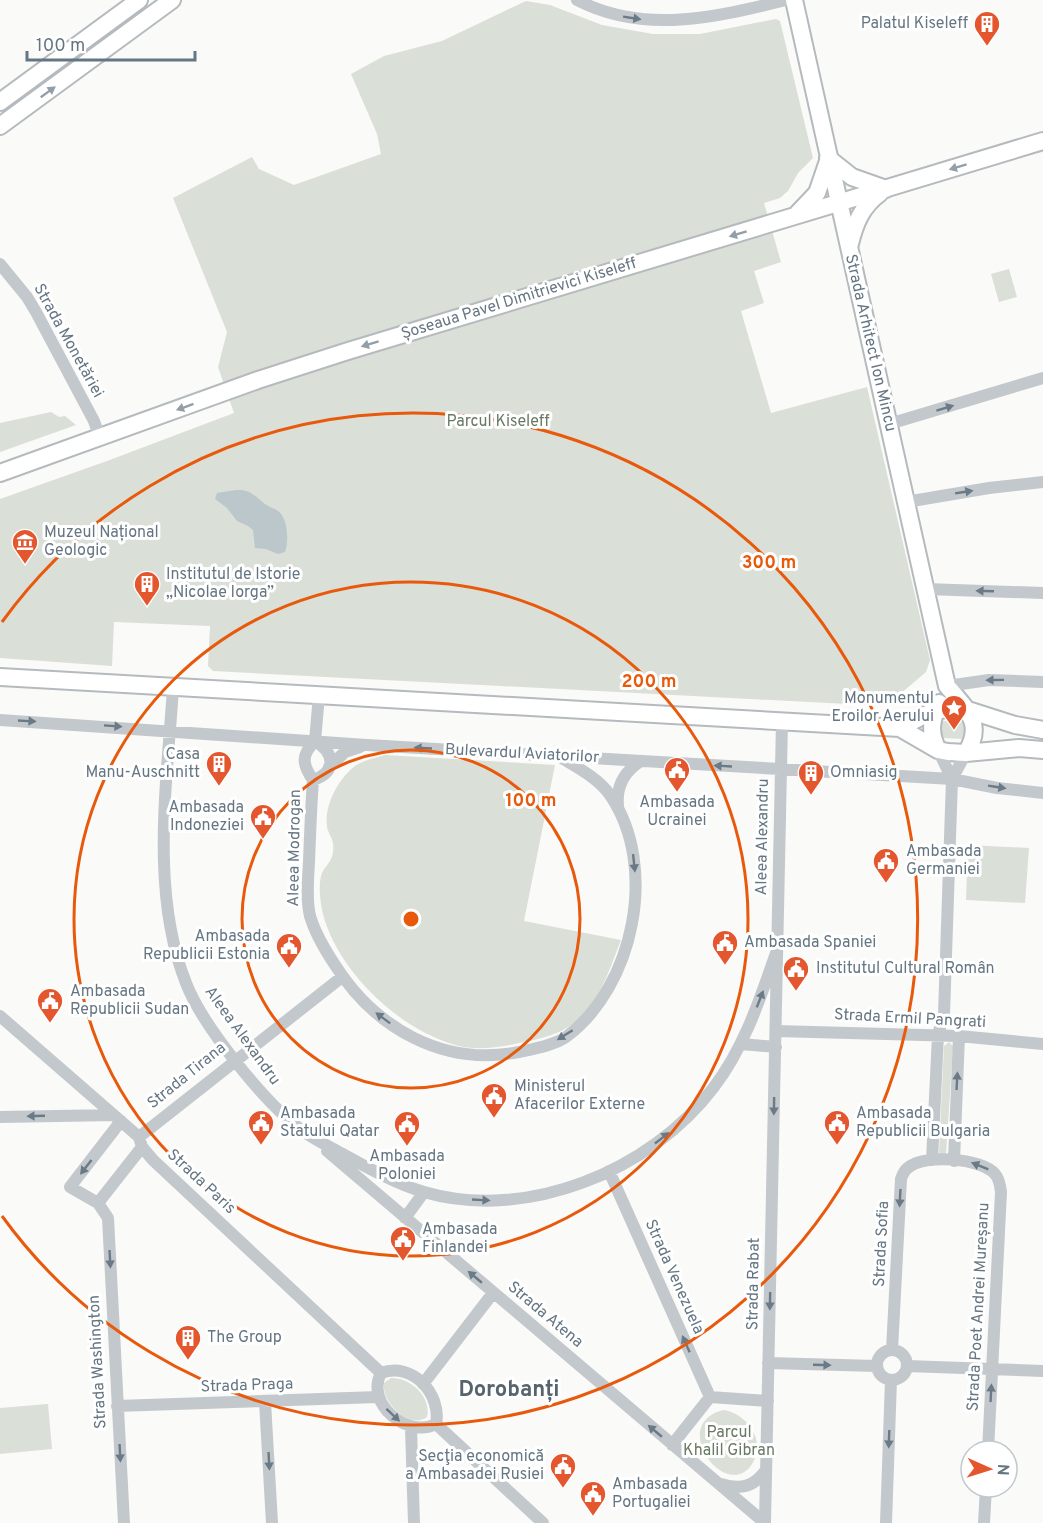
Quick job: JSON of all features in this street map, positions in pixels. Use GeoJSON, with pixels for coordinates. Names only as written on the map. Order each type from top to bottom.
{"type":"FeatureCollection","features":[{"type":"Feature","properties":{"kind":"main road"},"geometry":{"type":"LineString","coordinates":[[0,126],[172,0]]}},
{"type":"Feature","properties":{"kind":"main road","name":"Strada Arhitect Ion Mincu"},"geometry":{"type":"LineString","coordinates":[[794,0],[947,686],[974,724],[975,731],[966,753]]}},
{"type":"Feature","properties":{"kind":"main road"},"geometry":{"type":"LineString","coordinates":[[0,102],[135,1]]}},
{"type":"Feature","properties":{"kind":"main road","name":"Șoseaua Pavel Dimitrievici Kiseleff"},"geometry":{"type":"LineString","coordinates":[[0,473],[258,380],[348,351],[1043,141]]}},
{"type":"Feature","properties":{"kind":"main road"},"geometry":{"type":"LineString","coordinates":[[794,217],[817,193],[828,158],[852,177],[886,189]]}},
{"type":"Feature","properties":{"kind":"main road"},"geometry":{"type":"LineString","coordinates":[[849,248],[860,213],[886,189]]}},
{"type":"Feature","properties":{"kind":"main road"},"geometry":{"type":"LineString","coordinates":[[0,677],[900,728],[938,750],[966,753],[1014,748],[1043,750]]}},
{"type":"Feature","properties":{"kind":"main road"},"geometry":{"type":"LineString","coordinates":[[938,750],[931,735],[931,728],[936,709],[947,686]]}},
{"type":"Feature","properties":{"kind":"main road"},"geometry":{"type":"LineString","coordinates":[[900,728],[936,709],[965,709],[1015,725],[1043,730]]}},
{"type":"Feature","properties":{"kind":"street"},"geometry":{"type":"LineString","coordinates":[[577,0],[617,15],[660,21],[714,16],[786,0]]}},
{"type":"Feature","properties":{"kind":"street","name":"Strada Monetăriei"},"geometry":{"type":"LineString","coordinates":[[0,264],[36,312],[94,421],[100,438]]}},
{"type":"Feature","properties":{"kind":"street"},"geometry":{"type":"LineString","coordinates":[[889,424],[1043,378]]}},
{"type":"Feature","properties":{"kind":"street"},"geometry":{"type":"LineString","coordinates":[[906,502],[989,488],[1043,482]]}},
{"type":"Feature","properties":{"kind":"street"},"geometry":{"type":"LineString","coordinates":[[926,590],[1043,593]]}},
{"type":"Feature","properties":{"kind":"street"},"geometry":{"type":"LineString","coordinates":[[947,686],[989,680],[1043,682]]}},
{"type":"Feature","properties":{"kind":"street","name":"Aleea Alexandru"},"geometry":{"type":"LineString","coordinates":[[173,688],[164,853],[169,917],[177,955],[192,996],[201,1013],[235,1059],[274,1106],[304,1132],[372,1170],[424,1192],[466,1199],[526,1199],[561,1191],[609,1171],[654,1144],[698,1106],[714,1087],[741,1044],[776,953]]}},
{"type":"Feature","properties":{"kind":"street","name":"Aleea Modrogan"},"geometry":{"type":"LineString","coordinates":[[319,695],[315,741],[307,749],[303,760],[312,780],[308,893],[310,916],[320,940],[342,976],[366,1004],[405,1033],[435,1047],[466,1055],[497,1056],[528,1050],[564,1039],[588,1018],[612,981],[630,939],[636,899],[632,850],[617,798],[622,780],[632,767],[641,761]]}},
{"type":"Feature","properties":{"kind":"street","name":"Bulevardul Aviatorilor"},"geometry":{"type":"LineString","coordinates":[[0,720],[367,745],[952,779],[998,788],[1043,793]]}},
{"type":"Feature","properties":{"kind":"street","name":"Aleea Alexandru"},"geometry":{"type":"LineString","coordinates":[[776,1031],[782,722]]}},
{"type":"Feature","properties":{"kind":"street"},"geometry":{"type":"LineString","coordinates":[[315,741],[325,747],[329,753],[331,761],[329,767]]}},
{"type":"Feature","properties":{"kind":"street","name":"Aleea Modrogan"},"geometry":{"type":"LineString","coordinates":[[312,780],[325,774],[345,752],[367,745]]}},
{"type":"Feature","properties":{"kind":"street"},"geometry":{"type":"LineString","coordinates":[[938,750],[952,779]]}},
{"type":"Feature","properties":{"kind":"street"},"geometry":{"type":"LineString","coordinates":[[932,1160],[938,1035],[944,1014],[952,779],[966,753]]}},
{"type":"Feature","properties":{"kind":"street","name":"Aleea Modrogan"},"geometry":{"type":"LineString","coordinates":[[558,756],[602,785],[618,807]]}},
{"type":"Feature","properties":{"kind":"street","name":"Strada Tirana"},"geometry":{"type":"LineString","coordinates":[[140,1142],[235,1059],[342,976]]}},
{"type":"Feature","properties":{"kind":"street"},"geometry":{"type":"LineString","coordinates":[[944,1014],[950,1027],[959,1036],[954,1161]]}},
{"type":"Feature","properties":{"kind":"street","name":"Strada Paris"},"geometry":{"type":"LineString","coordinates":[[2,1020],[118,1118],[153,1160],[381,1372]]}},
{"type":"Feature","properties":{"kind":"street","name":"Strada Ermil Pangrati"},"geometry":{"type":"LineString","coordinates":[[776,1031],[959,1036],[1043,1044]]}},
{"type":"Feature","properties":{"kind":"street","name":"Strada Rabat"},"geometry":{"type":"LineString","coordinates":[[765,1522],[776,1031]]}},
{"type":"Feature","properties":{"kind":"street"},"geometry":{"type":"LineString","coordinates":[[741,1044],[776,1047]]}},
{"type":"Feature","properties":{"kind":"street"},"geometry":{"type":"LineString","coordinates":[[0,1118],[118,1118]]}},
{"type":"Feature","properties":{"kind":"street"},"geometry":{"type":"LineString","coordinates":[[118,1118],[70,1187],[98,1203],[140,1142]]}},
{"type":"Feature","properties":{"kind":"street","name":"Strada Atena"},"geometry":{"type":"LineString","coordinates":[[304,1132],[765,1522]]}},
{"type":"Feature","properties":{"kind":"street","name":"Strada Poet Andrei Mureșanu"},"geometry":{"type":"LineString","coordinates":[[932,1160],[967,1162],[987,1168],[1000,1182],[989,1439]]}},
{"type":"Feature","properties":{"kind":"street","name":"Strada Sofia"},"geometry":{"type":"LineString","coordinates":[[892,1350],[901,1179],[906,1169],[912,1165],[932,1160]]}},
{"type":"Feature","properties":{"kind":"street","name":"Strada Venezuela"},"geometry":{"type":"LineString","coordinates":[[609,1171],[710,1397]]}},
{"type":"Feature","properties":{"kind":"street"},"geometry":{"type":"LineString","coordinates":[[405,1218],[424,1192]]}},
{"type":"Feature","properties":{"kind":"street","name":"Strada Washington"},"geometry":{"type":"LineString","coordinates":[[98,1203],[108,1218],[124,1523]]}},
{"type":"Feature","properties":{"kind":"street"},"geometry":{"type":"LineString","coordinates":[[423,1384],[493,1293]]}},
{"type":"Feature","properties":{"kind":"street"},"geometry":{"type":"LineString","coordinates":[[892,1350],[902,1353],[907,1366],[900,1378],[891,1380],[883,1377],[877,1366],[881,1354],[892,1350]]}},
{"type":"Feature","properties":{"kind":"street"},"geometry":{"type":"LineString","coordinates":[[768,1363],[877,1366]]}},
{"type":"Feature","properties":{"kind":"street"},"geometry":{"type":"LineString","coordinates":[[907,1366],[1043,1371]]}},
{"type":"Feature","properties":{"kind":"street"},"geometry":{"type":"LineString","coordinates":[[436,1424],[424,1429],[411,1428],[399,1421],[378,1397],[377,1382],[381,1372],[403,1371],[423,1384],[436,1406],[436,1424],[543,1523]]}},
{"type":"Feature","properties":{"kind":"street"},"geometry":{"type":"LineString","coordinates":[[886,1523],[891,1380]]}},
{"type":"Feature","properties":{"kind":"street","name":"Strada Praga"},"geometry":{"type":"LineString","coordinates":[[117,1406],[378,1397]]}},
{"type":"Feature","properties":{"kind":"street"},"geometry":{"type":"LineString","coordinates":[[672,1444],[710,1397],[768,1401]]}},
{"type":"Feature","properties":{"kind":"street"},"geometry":{"type":"LineString","coordinates":[[265,1402],[272,1523]]}},
{"type":"Feature","properties":{"kind":"street"},"geometry":{"type":"LineString","coordinates":[[411,1428],[414,1523]]}},
{"type":"Feature","properties":{"kind":"street"},"geometry":{"type":"LineString","coordinates":[[718,1483],[744,1488],[759,1479],[766,1470]]}},
{"type":"Feature","properties":{"kind":"street"},"geometry":{"type":"LineString","coordinates":[[984,1523],[985,1499]]}},
{"type":"Feature","properties":{"kind":"green space","name":"Parcul Kiseleff"},"geometry":{"type":"Polygon","coordinates":[[[526,1],[550,5],[602,25],[653,34],[700,34],[776,19],[780,21],[813,158],[798,173],[788,191],[780,198],[764,203],[781,262],[754,271],[764,303],[741,311],[771,413],[867,387],[930,660],[926,672],[886,706],[213,671],[208,666],[210,626],[114,622],[112,666],[0,658],[0,499],[234,413],[218,367],[227,332],[173,198],[252,157],[259,169],[294,185],[381,154],[377,134],[351,74],[384,56],[442,41],[526,1]]]}},
{"type":"Feature","properties":{"kind":"green space"},"geometry":{"type":"Polygon","coordinates":[[[1009,269],[1017,297],[999,302],[991,274],[1009,269]]]}},
{"type":"Feature","properties":{"kind":"green space"},"geometry":{"type":"Polygon","coordinates":[[[51,412],[59,417],[65,416],[76,425],[0,452],[0,423],[51,412]]]}},
{"type":"Feature","properties":{"kind":"green space"},"geometry":{"type":"Polygon","coordinates":[[[942,721],[965,722],[968,726],[964,739],[942,738],[939,725],[942,721]]]}},
{"type":"Feature","properties":{"kind":"green space"},"geometry":{"type":"Polygon","coordinates":[[[385,755],[555,765],[524,921],[621,940],[595,999],[576,1022],[555,1034],[515,1044],[470,1048],[452,1044],[432,1036],[393,1012],[359,979],[345,960],[333,941],[320,899],[321,876],[333,855],[332,841],[327,828],[328,809],[338,785],[349,771],[362,762],[385,755]]]}},
{"type":"Feature","properties":{"kind":"green space"},"geometry":{"type":"Polygon","coordinates":[[[968,845],[1029,848],[1025,903],[966,900],[968,845]]]}},
{"type":"Feature","properties":{"kind":"green space"},"geometry":{"type":"Polygon","coordinates":[[[949,1042],[953,1046],[946,1155],[940,1155],[944,1046],[949,1042]]]}},
{"type":"Feature","properties":{"kind":"green space"},"geometry":{"type":"Polygon","coordinates":[[[391,1378],[405,1381],[418,1390],[426,1402],[427,1417],[412,1420],[392,1406],[384,1390],[384,1383],[391,1378]]]}},
{"type":"Feature","properties":{"kind":"green space"},"geometry":{"type":"Polygon","coordinates":[[[48,1404],[52,1449],[0,1454],[0,1408],[48,1404]]]}},
{"type":"Feature","properties":{"kind":"green space","name":"Parcul Khalil Gibran"},"geometry":{"type":"Polygon","coordinates":[[[723,1410],[740,1416],[747,1422],[756,1438],[756,1455],[752,1464],[741,1473],[729,1474],[717,1468],[707,1457],[701,1444],[700,1430],[707,1418],[723,1410]]]}},
{"type":"Feature","properties":{"kind":"shaded area"},"geometry":{"type":"Polygon","coordinates":[[[236,490],[252,494],[281,514],[287,530],[285,552],[278,554],[266,549],[255,548],[253,530],[237,521],[227,508],[215,499],[217,493],[236,490]]]}},
{"type":"Feature","properties":{"kind":"place","name":"Palatul Kiseleff"},"geometry":{"type":"Point","coordinates":[987,47]}},
{"type":"Feature","properties":{"kind":"place","name":"Muzeul Național Geologic"},"geometry":{"type":"Point","coordinates":[25,565]}},
{"type":"Feature","properties":{"kind":"place","name":"Institutul de Istorie „Nicolae Iorga”"},"geometry":{"type":"Point","coordinates":[147,607]}},
{"type":"Feature","properties":{"kind":"place","name":"Monumentul Eroilor Aerului"},"geometry":{"type":"Point","coordinates":[954,731]}},
{"type":"Feature","properties":{"kind":"place","name":"Casa Manu-Auschnitt"},"geometry":{"type":"Point","coordinates":[219,787]}},
{"type":"Feature","properties":{"kind":"place","name":"Ambasada Ucrainei"},"geometry":{"type":"Point","coordinates":[677,793]}},
{"type":"Feature","properties":{"kind":"place","name":"Omniasig"},"geometry":{"type":"Point","coordinates":[811,796]}},
{"type":"Feature","properties":{"kind":"place","name":"Ambasada Indoneziei"},"geometry":{"type":"Point","coordinates":[263,840]}},
{"type":"Feature","properties":{"kind":"place","name":"Ambasada Germaniei"},"geometry":{"type":"Point","coordinates":[886,884]}},
{"type":"Feature","properties":{"kind":"place","name":"Ambasada Spaniei"},"geometry":{"type":"Point","coordinates":[725,966]}},
{"type":"Feature","properties":{"kind":"place","name":"Ambasada Republicii Estonia"},"geometry":{"type":"Point","coordinates":[289,969]}},
{"type":"Feature","properties":{"kind":"place","name":"Institutul Cultural Român"},"geometry":{"type":"Point","coordinates":[796,992]}},
{"type":"Feature","properties":{"kind":"place","name":"Ambasada Republicii Sudan"},"geometry":{"type":"Point","coordinates":[50,1024]}},
{"type":"Feature","properties":{"kind":"place","name":"Ministerul Afacerilor Externe"},"geometry":{"type":"Point","coordinates":[494,1119]}},
{"type":"Feature","properties":{"kind":"place","name":"Ambasada Statului Qatar"},"geometry":{"type":"Point","coordinates":[261,1146]}},
{"type":"Feature","properties":{"kind":"place","name":"Ambasada Republicii Bulgaria"},"geometry":{"type":"Point","coordinates":[837,1146]}},
{"type":"Feature","properties":{"kind":"place","name":"Ambasada Poloniei"},"geometry":{"type":"Point","coordinates":[407,1147]}},
{"type":"Feature","properties":{"kind":"place","name":"Ambasada Finlandei"},"geometry":{"type":"Point","coordinates":[403,1262]}},
{"type":"Feature","properties":{"kind":"place","name":"The Group"},"geometry":{"type":"Point","coordinates":[188,1361]}},
{"type":"Feature","properties":{"kind":"place","name":"Secţia economică a Ambasadei Rusiei"},"geometry":{"type":"Point","coordinates":[563,1489]}},
{"type":"Feature","properties":{"kind":"place","name":"Ambasada Portugaliei"},"geometry":{"type":"Point","coordinates":[593,1517]}},
{"type":"Feature","properties":{"kind":"district","name":"Dorobanți"},"geometry":{"type":"Point","coordinates":[509,1390]}}]}
